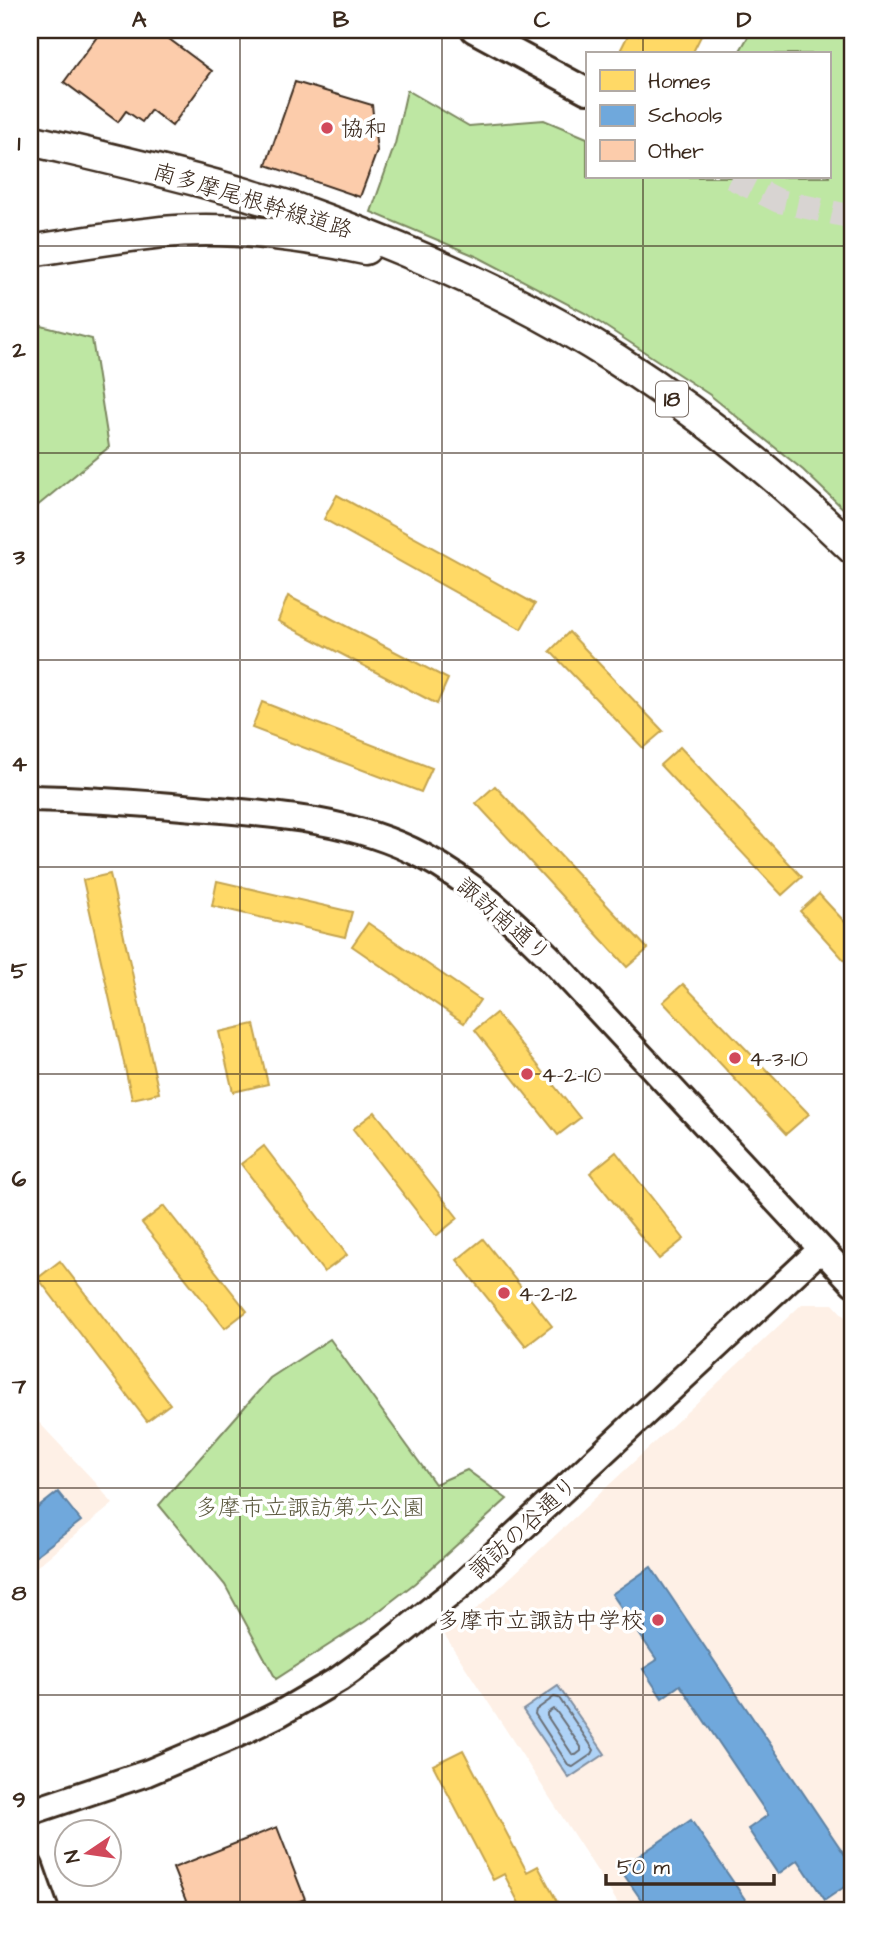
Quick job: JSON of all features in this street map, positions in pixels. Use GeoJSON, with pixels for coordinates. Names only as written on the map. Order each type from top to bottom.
{"type":"FeatureCollection","features":[{"type":"Feature","properties":{"kind":"main road","name":"南多摩尾根幹線道路"},"geometry":{"type":"LineString","coordinates":[[30,141],[89,153],[300,210],[470,279],[528,308],[617,360],[750,456],[853,549]]}},
{"type":"Feature","properties":{"kind":"main road","name":"南多摩尾根幹線道路"},"geometry":{"type":"LineString","coordinates":[[30,251],[164,232],[229,231],[343,245],[394,256],[470,279]]}},
{"type":"Feature","properties":{"kind":"street"},"geometry":{"type":"LineString","coordinates":[[474,30],[586,90]]}},
{"type":"Feature","properties":{"kind":"street","name":"諏訪南通り"},"geometry":{"type":"LineString","coordinates":[[30,798],[90,799],[285,815],[341,826],[397,844],[423,857],[485,896],[516,924],[853,1283]]}},
{"type":"Feature","properties":{"kind":"street","name":"諏訪の谷通り"},"geometry":{"type":"LineString","coordinates":[[30,1812],[147,1773],[234,1736],[279,1714],[339,1678],[389,1643],[458,1588],[821,1249]]}},
{"type":"Feature","properties":{"kind":"street"},"geometry":{"type":"LineString","coordinates":[[30,1867],[46,1911]]}},
{"type":"Feature","properties":{"kind":"shaded area","name":"多摩市立諏訪中学校"},"geometry":{"type":"Polygon","coordinates":[[[802,1304],[833,1304],[853,1326],[853,1911],[623,1911],[444,1634],[480,1606],[802,1304]]]}},
{"type":"Feature","properties":{"kind":"shaded area"},"geometry":{"type":"Polygon","coordinates":[[[30,1413],[113,1504],[30,1572],[30,1413]]]}},
{"type":"Feature","properties":{"kind":"green space"},"geometry":{"type":"Polygon","coordinates":[[[752,30],[853,30],[853,518],[803,470],[710,395],[585,313],[478,257],[371,212],[395,144],[407,90],[469,126],[544,120],[586,138],[586,178],[830,178],[830,52],[739,52],[752,30]]]}},
{"type":"Feature","properties":{"kind":"green space"},"geometry":{"type":"Polygon","coordinates":[[[30,323],[92,339],[109,447],[30,512],[30,323]]]}},
{"type":"Feature","properties":{"kind":"green space","name":"多摩市立諏訪第六公園"},"geometry":{"type":"Polygon","coordinates":[[[330,1339],[435,1484],[467,1470],[507,1499],[415,1583],[366,1621],[276,1679],[225,1585],[159,1505],[270,1378],[330,1339]]]}},
{"type":"Feature","properties":{"kind":"water"},"geometry":{"type":"Polygon","coordinates":[[[558,1686],[605,1754],[569,1778],[523,1710],[558,1686]]]}},
{"type":"Feature","properties":{"kind":"building: Homes"},"geometry":{"type":"Polygon","coordinates":[[[641,30],[704,30],[693,52],[628,52],[621,49],[630,31],[638,35],[641,30]]]}},
{"type":"Feature","properties":{"kind":"building: Homes"},"geometry":{"type":"Polygon","coordinates":[[[337,495],[535,604],[521,629],[324,519],[337,495]]]}},
{"type":"Feature","properties":{"kind":"building: Homes"},"geometry":{"type":"Polygon","coordinates":[[[288,596],[448,679],[437,704],[278,621],[288,596]]]}},
{"type":"Feature","properties":{"kind":"building: Homes"},"geometry":{"type":"Polygon","coordinates":[[[569,632],[663,731],[643,748],[550,651],[569,632]]]}},
{"type":"Feature","properties":{"kind":"building: Homes"},"geometry":{"type":"Polygon","coordinates":[[[262,702],[432,768],[421,792],[252,728],[262,702]]]}},
{"type":"Feature","properties":{"kind":"building: Homes"},"geometry":{"type":"Polygon","coordinates":[[[680,747],[802,877],[782,895],[660,765],[680,747]]]}},
{"type":"Feature","properties":{"kind":"building: Homes"},"geometry":{"type":"Polygon","coordinates":[[[495,786],[648,949],[627,967],[476,803],[495,786]]]}},
{"type":"Feature","properties":{"kind":"building: Homes"},"geometry":{"type":"Polygon","coordinates":[[[110,874],[159,1093],[132,1099],[83,880],[110,874]]]}},
{"type":"Feature","properties":{"kind":"building: Homes"},"geometry":{"type":"Polygon","coordinates":[[[217,881],[352,912],[345,937],[212,906],[217,881]]]}},
{"type":"Feature","properties":{"kind":"building: Homes"},"geometry":{"type":"Polygon","coordinates":[[[819,894],[853,931],[853,970],[800,911],[819,894]]]}},
{"type":"Feature","properties":{"kind":"building: Homes"},"geometry":{"type":"Polygon","coordinates":[[[368,923],[480,1000],[464,1023],[352,946],[368,923]]]}},
{"type":"Feature","properties":{"kind":"building: Homes","name":"4-3-10"},"geometry":{"type":"Polygon","coordinates":[[[683,984],[809,1114],[786,1134],[663,1002],[683,984]]]}},
{"type":"Feature","properties":{"kind":"building: Homes","name":"4-2-10"},"geometry":{"type":"Polygon","coordinates":[[[496,1013],[580,1118],[558,1135],[475,1030],[496,1013]]]}},
{"type":"Feature","properties":{"kind":"building: Homes"},"geometry":{"type":"Polygon","coordinates":[[[254,1024],[268,1084],[233,1092],[219,1032],[254,1024]]]}},
{"type":"Feature","properties":{"kind":"building: Homes"},"geometry":{"type":"Polygon","coordinates":[[[30,1062],[37,1096],[30,1098],[30,1062]]]}},
{"type":"Feature","properties":{"kind":"building: Homes"},"geometry":{"type":"Polygon","coordinates":[[[375,1112],[458,1218],[436,1236],[353,1129],[375,1112]]]}},
{"type":"Feature","properties":{"kind":"building: Homes"},"geometry":{"type":"Polygon","coordinates":[[[264,1146],[347,1255],[324,1272],[241,1164],[264,1146]]]}},
{"type":"Feature","properties":{"kind":"building: Homes"},"geometry":{"type":"Polygon","coordinates":[[[616,1152],[684,1239],[659,1259],[590,1173],[616,1152]]]}},
{"type":"Feature","properties":{"kind":"building: Homes"},"geometry":{"type":"Polygon","coordinates":[[[164,1206],[247,1311],[225,1328],[142,1223],[164,1206]]]}},
{"type":"Feature","properties":{"kind":"building: Homes","name":"4-2-12"},"geometry":{"type":"Polygon","coordinates":[[[483,1239],[552,1326],[526,1346],[457,1260],[483,1239]]]}},
{"type":"Feature","properties":{"kind":"building: Homes"},"geometry":{"type":"Polygon","coordinates":[[[60,1261],[170,1404],[147,1421],[38,1278],[60,1261]]]}},
{"type":"Feature","properties":{"kind":"building: Homes"},"geometry":{"type":"Polygon","coordinates":[[[463,1750],[527,1872],[538,1866],[562,1911],[523,1911],[504,1874],[493,1880],[433,1765],[463,1750]]]}},
{"type":"Feature","properties":{"kind":"building: Schools"},"geometry":{"type":"Polygon","coordinates":[[[58,1492],[81,1521],[30,1560],[30,1514],[58,1492]]]}},
{"type":"Feature","properties":{"kind":"building: Schools"},"geometry":{"type":"Polygon","coordinates":[[[651,1567],[853,1867],[853,1881],[825,1900],[798,1860],[778,1874],[748,1829],[768,1815],[680,1685],[662,1698],[643,1669],[657,1660],[612,1594],[651,1567]]]}},
{"type":"Feature","properties":{"kind":"building: Schools"},"geometry":{"type":"Polygon","coordinates":[[[691,1820],[753,1911],[649,1911],[620,1869],[691,1820]]]}},
{"type":"Feature","properties":{"kind":"building: Other"},"geometry":{"type":"Polygon","coordinates":[[[102,30],[157,30],[212,71],[172,126],[151,110],[142,122],[126,111],[118,122],[64,82],[102,30]]]}},
{"type":"Feature","properties":{"kind":"building: Other","name":"協和"},"geometry":{"type":"Polygon","coordinates":[[[295,82],[372,105],[377,151],[360,197],[266,165],[295,82]]]}},
{"type":"Feature","properties":{"kind":"building: Other"},"geometry":{"type":"Polygon","coordinates":[[[277,1827],[305,1899],[274,1911],[190,1911],[173,1868],[277,1827]]]}},
{"type":"Feature","properties":{"kind":"tunnel"},"geometry":{"type":"LineString","coordinates":[[733,178],[779,201],[853,217]]}},
{"type":"Feature","properties":{"kind":"place","name":"協和"},"geometry":{"type":"Point","coordinates":[327,128]}},
{"type":"Feature","properties":{"kind":"place","name":"4-3-10"},"geometry":{"type":"Point","coordinates":[735,1058]}},
{"type":"Feature","properties":{"kind":"place","name":"4-2-10"},"geometry":{"type":"Point","coordinates":[527,1074]}},
{"type":"Feature","properties":{"kind":"place","name":"4-2-12"},"geometry":{"type":"Point","coordinates":[504,1293]}},
{"type":"Feature","properties":{"kind":"place","name":"多摩市立諏訪中学校"},"geometry":{"type":"Point","coordinates":[658,1620]}}]}
